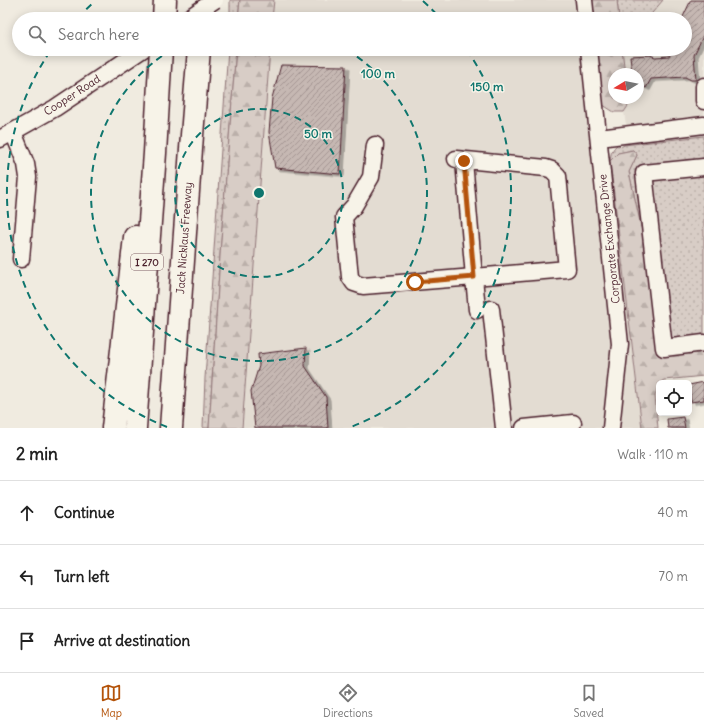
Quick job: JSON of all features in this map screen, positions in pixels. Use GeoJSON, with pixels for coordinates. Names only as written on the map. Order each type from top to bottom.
{"type":"FeatureCollection","features":[{"type":"Feature","properties":{"kind":"highway"},"geometry":{"type":"LineString","coordinates":[[164,12],[165,0]]}},
{"type":"Feature","properties":{"kind":"highway"},"geometry":{"type":"LineString","coordinates":[[202,12],[203,0]]}},
{"type":"Feature","properties":{"kind":"highway","name":"I 270"},"geometry":{"type":"LineString","coordinates":[[135,428],[161,56]]}},
{"type":"Feature","properties":{"kind":"highway","name":"Jack Nicklaus Freeway"},"geometry":{"type":"LineString","coordinates":[[172,428],[198,56]]}},
{"type":"Feature","properties":{"kind":"highway"},"geometry":{"type":"LineString","coordinates":[[112,428],[138,218],[158,95]]}},
{"type":"Feature","properties":{"kind":"highway"},"geometry":{"type":"LineString","coordinates":[[178,428],[179,315]]}},
{"type":"Feature","properties":{"kind":"street"},"geometry":{"type":"LineString","coordinates":[[197,12],[215,0]]}},
{"type":"Feature","properties":{"kind":"street"},"geometry":{"type":"LineString","coordinates":[[584,0],[585,12]]}},
{"type":"Feature","properties":{"kind":"street","name":"Cooper Road"},"geometry":{"type":"LineString","coordinates":[[7,135],[55,108],[132,56]]}},
{"type":"Feature","properties":{"kind":"street","name":"Corporate Exchange Drive"},"geometry":{"type":"LineString","coordinates":[[590,56],[620,344],[611,428]]}},
{"type":"Feature","properties":{"kind":"street"},"geometry":{"type":"LineString","coordinates":[[704,87],[704,101]]}},
{"type":"Feature","properties":{"kind":"street"},"geometry":{"type":"LineString","coordinates":[[599,138],[704,125]]}},
{"type":"Feature","properties":{"kind":"street"},"geometry":{"type":"LineString","coordinates":[[7,135],[26,164],[28,177],[21,259]]}},
{"type":"Feature","properties":{"kind":"street"},"geometry":{"type":"LineString","coordinates":[[375,145],[371,177],[354,206],[344,217],[350,277],[354,283],[363,286],[474,277],[567,269],[558,176],[552,170],[546,168],[460,160],[474,277],[484,310],[504,428]]}},
{"type":"Feature","properties":{"kind":"street"},"geometry":{"type":"LineString","coordinates":[[704,167],[644,173],[664,348],[704,343]]}},
{"type":"Feature","properties":{"kind":"street"},"geometry":{"type":"LineString","coordinates":[[524,428],[573,423]]}},
{"type":"Feature","properties":{"kind":"shaded area"},"geometry":{"type":"Polygon","coordinates":[[[274,0],[590,0],[591,12],[273,12],[274,0]]]}},
{"type":"Feature","properties":{"kind":"shaded area"},"geometry":{"type":"Polygon","coordinates":[[[663,0],[704,0],[704,136],[629,144],[624,112],[628,104],[644,104],[644,68],[624,68],[623,56],[692,56],[692,12],[653,12],[663,0]]]}},
{"type":"Feature","properties":{"kind":"shaded area"},"geometry":{"type":"Polygon","coordinates":[[[269,56],[597,56],[642,428],[242,428],[269,56]]]}},
{"type":"Feature","properties":{"kind":"green space"},"geometry":{"type":"Polygon","coordinates":[[[230,0],[240,0],[239,12],[230,12],[230,0]]]}},
{"type":"Feature","properties":{"kind":"green space"},"geometry":{"type":"Polygon","coordinates":[[[240,0],[274,0],[273,12],[239,12],[240,0]]]}},
{"type":"Feature","properties":{"kind":"green space"},"geometry":{"type":"Polygon","coordinates":[[[590,0],[617,0],[618,12],[591,12],[590,0]]]}},
{"type":"Feature","properties":{"kind":"green space"},"geometry":{"type":"Polygon","coordinates":[[[617,0],[663,0],[653,12],[618,12],[617,0]]]}},
{"type":"Feature","properties":{"kind":"green space"},"geometry":{"type":"Polygon","coordinates":[[[228,56],[235,56],[221,240],[209,428],[203,428],[205,378],[228,56]]]}},
{"type":"Feature","properties":{"kind":"green space"},"geometry":{"type":"Polygon","coordinates":[[[235,56],[269,56],[242,428],[209,428],[221,240],[235,56]]]}},
{"type":"Feature","properties":{"kind":"green space"},"geometry":{"type":"Polygon","coordinates":[[[597,56],[623,56],[624,68],[608,68],[608,104],[628,104],[628,106],[624,112],[614,112],[603,105],[597,56]]]}},
{"type":"Feature","properties":{"kind":"green space"},"geometry":{"type":"Polygon","coordinates":[[[704,136],[704,352],[683,353],[662,351],[655,343],[642,231],[629,172],[637,155],[633,150],[618,153],[610,161],[613,149],[618,144],[621,147],[624,145],[704,136]]]}},
{"type":"Feature","properties":{"kind":"green space"},"geometry":{"type":"Polygon","coordinates":[[[633,150],[637,155],[629,172],[642,231],[655,343],[662,351],[683,353],[704,352],[704,376],[656,380],[655,396],[658,428],[642,428],[610,161],[618,153],[633,150]]]}},
{"type":"Feature","properties":{"kind":"building"},"geometry":{"type":"Polygon","coordinates":[[[691,0],[704,0],[704,34],[694,55],[696,80],[691,80],[685,77],[651,79],[646,88],[644,87],[644,68],[631,68],[630,56],[692,56],[692,12],[685,12],[691,0]]]}},
{"type":"Feature","properties":{"kind":"building"},"geometry":{"type":"Polygon","coordinates":[[[281,65],[346,66],[340,174],[275,168],[269,132],[272,98],[281,65]]]}},
{"type":"Feature","properties":{"kind":"building"},"geometry":{"type":"Polygon","coordinates":[[[306,348],[305,366],[326,397],[328,428],[255,428],[251,391],[259,366],[258,354],[306,348]]]}},
{"type":"Feature","properties":{"kind":"building"},"geometry":{"type":"Polygon","coordinates":[[[704,382],[704,400],[692,402],[692,384],[704,382]]]}},
{"type":"Feature","properties":{"kind":"building"},"geometry":{"type":"Polygon","coordinates":[[[683,417],[685,428],[668,428],[667,419],[683,417]]]}},
{"type":"Feature","properties":{"kind":"route"},"geometry":{"type":"LineString","coordinates":[[415,282],[474,277],[464,161]]}}]}
